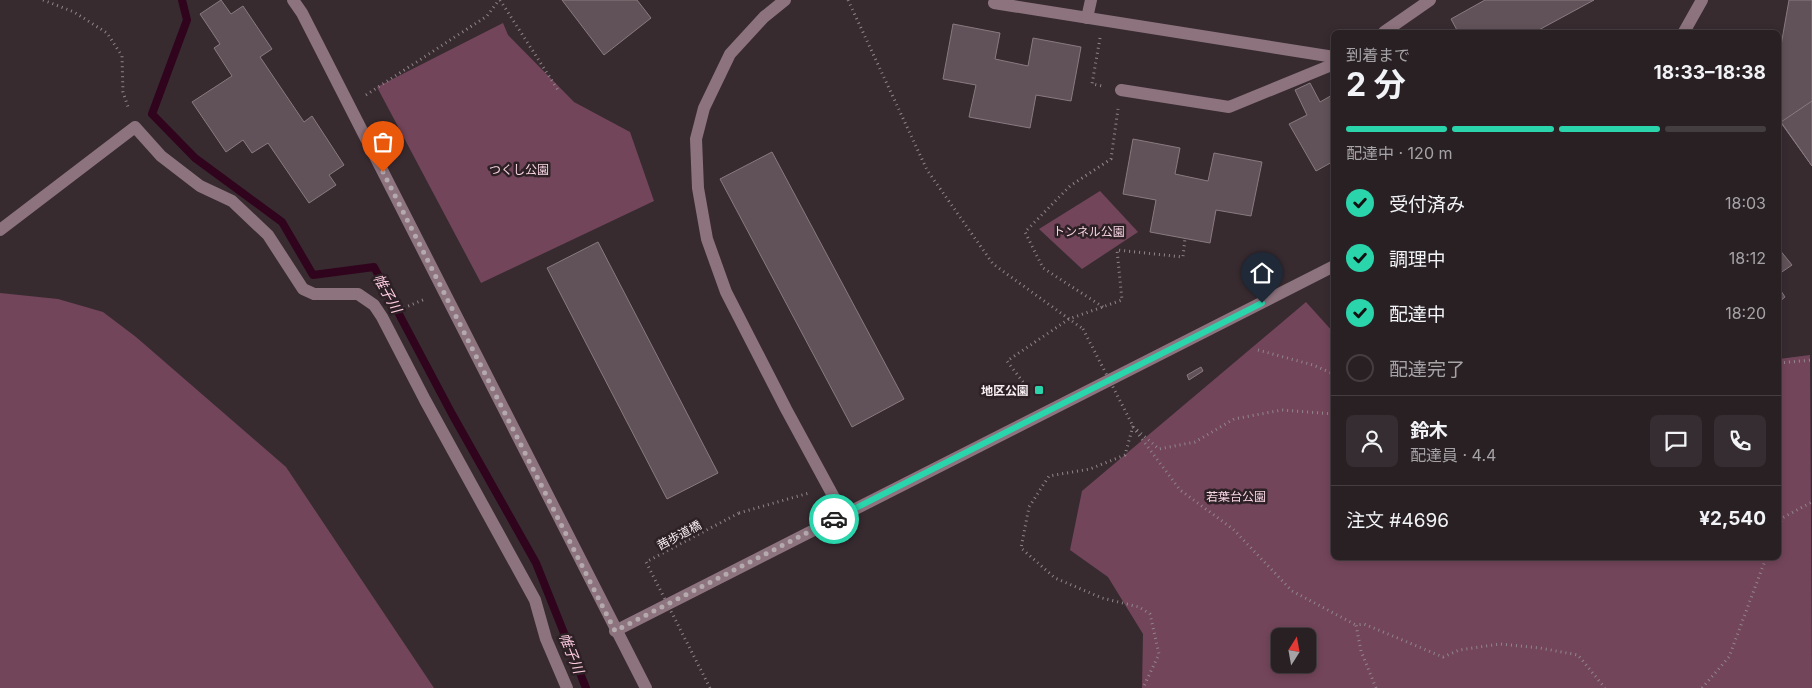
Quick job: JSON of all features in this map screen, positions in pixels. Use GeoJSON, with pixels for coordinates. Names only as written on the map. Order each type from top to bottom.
{"type":"FeatureCollection","features":[{"type":"Feature","properties":{"kind":"street"},"geometry":{"type":"LineString","coordinates":[[293,0],[311,30],[615,631],[646,688]]}},
{"type":"Feature","properties":{"kind":"street"},"geometry":{"type":"LineString","coordinates":[[785,0],[764,17],[730,54],[704,108],[696,139],[698,188],[707,239],[726,292],[843,514]]}},
{"type":"Feature","properties":{"kind":"street"},"geometry":{"type":"LineString","coordinates":[[1087,18],[1091,0]]}},
{"type":"Feature","properties":{"kind":"street"},"geometry":{"type":"LineString","coordinates":[[1387,30],[1430,0]]}},
{"type":"Feature","properties":{"kind":"street"},"geometry":{"type":"LineString","coordinates":[[1685,30],[1702,0]]}},
{"type":"Feature","properties":{"kind":"street"},"geometry":{"type":"LineString","coordinates":[[994,3],[1331,57]]}},
{"type":"Feature","properties":{"kind":"street"},"geometry":{"type":"LineString","coordinates":[[1121,90],[1229,106],[1331,65]]}},
{"type":"Feature","properties":{"kind":"street"},"geometry":{"type":"LineString","coordinates":[[0,230],[135,127],[161,156],[200,186],[232,201],[268,235],[303,289],[314,294],[358,294],[374,305],[536,600],[546,639],[568,688]]}},
{"type":"Feature","properties":{"kind":"street"},"geometry":{"type":"LineString","coordinates":[[615,631],[1331,268]]}},
{"type":"Feature","properties":{"kind":"path"},"geometry":{"type":"LineString","coordinates":[[43,0],[74,12],[107,33],[122,56],[123,92],[135,127]]}},
{"type":"Feature","properties":{"kind":"path"},"geometry":{"type":"LineString","coordinates":[[366,95],[487,16],[499,0],[558,90]]}},
{"type":"Feature","properties":{"kind":"path"},"geometry":{"type":"LineString","coordinates":[[849,0],[933,178],[993,264],[1083,329],[1132,426],[1180,490],[1232,529],[1292,590],[1356,625],[1364,624],[1442,657],[1459,650],[1500,644],[1540,648],[1578,655],[1605,688]]}},
{"type":"Feature","properties":{"kind":"path"},"geometry":{"type":"LineString","coordinates":[[1103,20],[1092,84],[1121,90],[1111,159],[1070,186],[1025,232],[1043,268],[1103,307]]}},
{"type":"Feature","properties":{"kind":"path"},"geometry":{"type":"LineString","coordinates":[[1029,390],[1007,361],[1069,319],[1122,300],[1117,250],[1183,257],[1185,238]]}},
{"type":"Feature","properties":{"kind":"path"},"geometry":{"type":"LineString","coordinates":[[404,308],[426,298]]}},
{"type":"Feature","properties":{"kind":"path"},"geometry":{"type":"LineString","coordinates":[[1258,350],[1313,365],[1331,373]]}},
{"type":"Feature","properties":{"kind":"path"},"geometry":{"type":"LineString","coordinates":[[1781,363],[1812,360]]}},
{"type":"Feature","properties":{"kind":"path"},"geometry":{"type":"LineString","coordinates":[[1132,426],[1159,449],[1195,442],[1234,419],[1282,410],[1331,414]]}},
{"type":"Feature","properties":{"kind":"path"},"geometry":{"type":"LineString","coordinates":[[1132,426],[1125,455],[1090,469],[1049,476],[1028,506],[1021,548],[1056,578],[1102,598],[1139,607],[1150,614],[1159,654],[1143,688]]}},
{"type":"Feature","properties":{"kind":"path","name":"茜歩道橋"},"geometry":{"type":"LineString","coordinates":[[710,688],[646,562],[739,513],[816,491]]}},
{"type":"Feature","properties":{"kind":"path"},"geometry":{"type":"LineString","coordinates":[[1781,521],[1782,518],[1812,502]]}},
{"type":"Feature","properties":{"kind":"path"},"geometry":{"type":"LineString","coordinates":[[1702,688],[1729,657],[1765,560]]}},
{"type":"Feature","properties":{"kind":"path"},"geometry":{"type":"LineString","coordinates":[[1356,625],[1361,651],[1376,688]]}},
{"type":"Feature","properties":{"kind":"green space","name":"つくし公園"},"geometry":{"type":"Polygon","coordinates":[[[503,23],[508,35],[574,102],[630,132],[654,201],[481,283],[377,87],[503,23]]]}},
{"type":"Feature","properties":{"kind":"green space","name":"トンネル公園"},"geometry":{"type":"Polygon","coordinates":[[[1100,191],[1138,232],[1082,269],[1039,229],[1100,191]]]}},
{"type":"Feature","properties":{"kind":"green space"},"geometry":{"type":"Polygon","coordinates":[[[0,293],[58,299],[103,312],[136,337],[286,467],[434,688],[0,688],[0,293]]]}},
{"type":"Feature","properties":{"kind":"green space","name":"若葉台公園"},"geometry":{"type":"Polygon","coordinates":[[[1306,302],[1331,330],[1331,560],[1781,560],[1781,359],[1810,355],[1812,688],[1142,688],[1143,634],[1108,577],[1070,550],[1082,491],[1306,302]]]}},
{"type":"Feature","properties":{"kind":"building"},"geometry":{"type":"Polygon","coordinates":[[[221,0],[231,14],[243,6],[272,49],[260,57],[304,122],[312,116],[344,165],[329,175],[336,185],[309,203],[268,143],[252,153],[243,140],[226,152],[192,102],[232,76],[214,48],[220,44],[200,14],[221,0]]]}},
{"type":"Feature","properties":{"kind":"building"},"geometry":{"type":"Polygon","coordinates":[[[562,0],[637,0],[651,18],[604,55],[562,0]]]}},
{"type":"Feature","properties":{"kind":"building"},"geometry":{"type":"Polygon","coordinates":[[[1485,0],[1594,0],[1539,30],[1457,30],[1451,19],[1485,0]]]}},
{"type":"Feature","properties":{"kind":"building"},"geometry":{"type":"Polygon","coordinates":[[[1789,0],[1812,0],[1812,166],[1781,123],[1781,46],[1789,0]]]}},
{"type":"Feature","properties":{"kind":"building"},"geometry":{"type":"Polygon","coordinates":[[[953,24],[1000,33],[995,59],[1028,66],[1033,38],[1081,47],[1071,101],[1036,95],[1030,128],[969,117],[976,85],[943,79],[953,24]]]}},
{"type":"Feature","properties":{"kind":"building"},"geometry":{"type":"Polygon","coordinates":[[[1310,83],[1320,102],[1331,96],[1331,163],[1316,171],[1289,124],[1307,115],[1295,90],[1310,83]]]}},
{"type":"Feature","properties":{"kind":"building"},"geometry":{"type":"Polygon","coordinates":[[[1812,101],[1812,166],[1781,122],[1812,101]]]}},
{"type":"Feature","properties":{"kind":"building"},"geometry":{"type":"Polygon","coordinates":[[[1133,139],[1180,148],[1175,174],[1208,181],[1214,153],[1262,162],[1251,216],[1216,210],[1210,243],[1150,232],[1156,200],[1123,194],[1133,139]]]}},
{"type":"Feature","properties":{"kind":"building"},"geometry":{"type":"Polygon","coordinates":[[[772,152],[904,399],[852,427],[720,179],[772,152]]]}},
{"type":"Feature","properties":{"kind":"building"},"geometry":{"type":"Polygon","coordinates":[[[598,242],[718,473],[667,499],[547,268],[598,242]]]}},
{"type":"Feature","properties":{"kind":"building"},"geometry":{"type":"Polygon","coordinates":[[[1781,251],[1792,265],[1781,273],[1781,251]]]}},
{"type":"Feature","properties":{"kind":"building"},"geometry":{"type":"Polygon","coordinates":[[[1781,291],[1785,297],[1781,300],[1781,291]]]}},
{"type":"Feature","properties":{"kind":"building"},"geometry":{"type":"Polygon","coordinates":[[[1201,367],[1203,371],[1189,380],[1187,375],[1201,367]]]}},
{"type":"Feature","properties":{"kind":"waterway","name":"帷子川"},"geometry":{"type":"LineString","coordinates":[[182,0],[187,20],[152,114],[195,158],[282,222],[313,275],[374,267],[452,414],[536,563],[586,688]]}},
{"type":"Feature","properties":{"kind":"way so far"},"geometry":{"type":"LineString","coordinates":[[383,172],[615,631],[834,519]]}},
{"type":"Feature","properties":{"kind":"place","name":"地区公園"},"geometry":{"type":"Point","coordinates":[1039,390]}},
{"type":"Feature","properties":{"kind":"route"},"geometry":{"type":"LineString","coordinates":[[834,519],[1262,303]]}}]}
